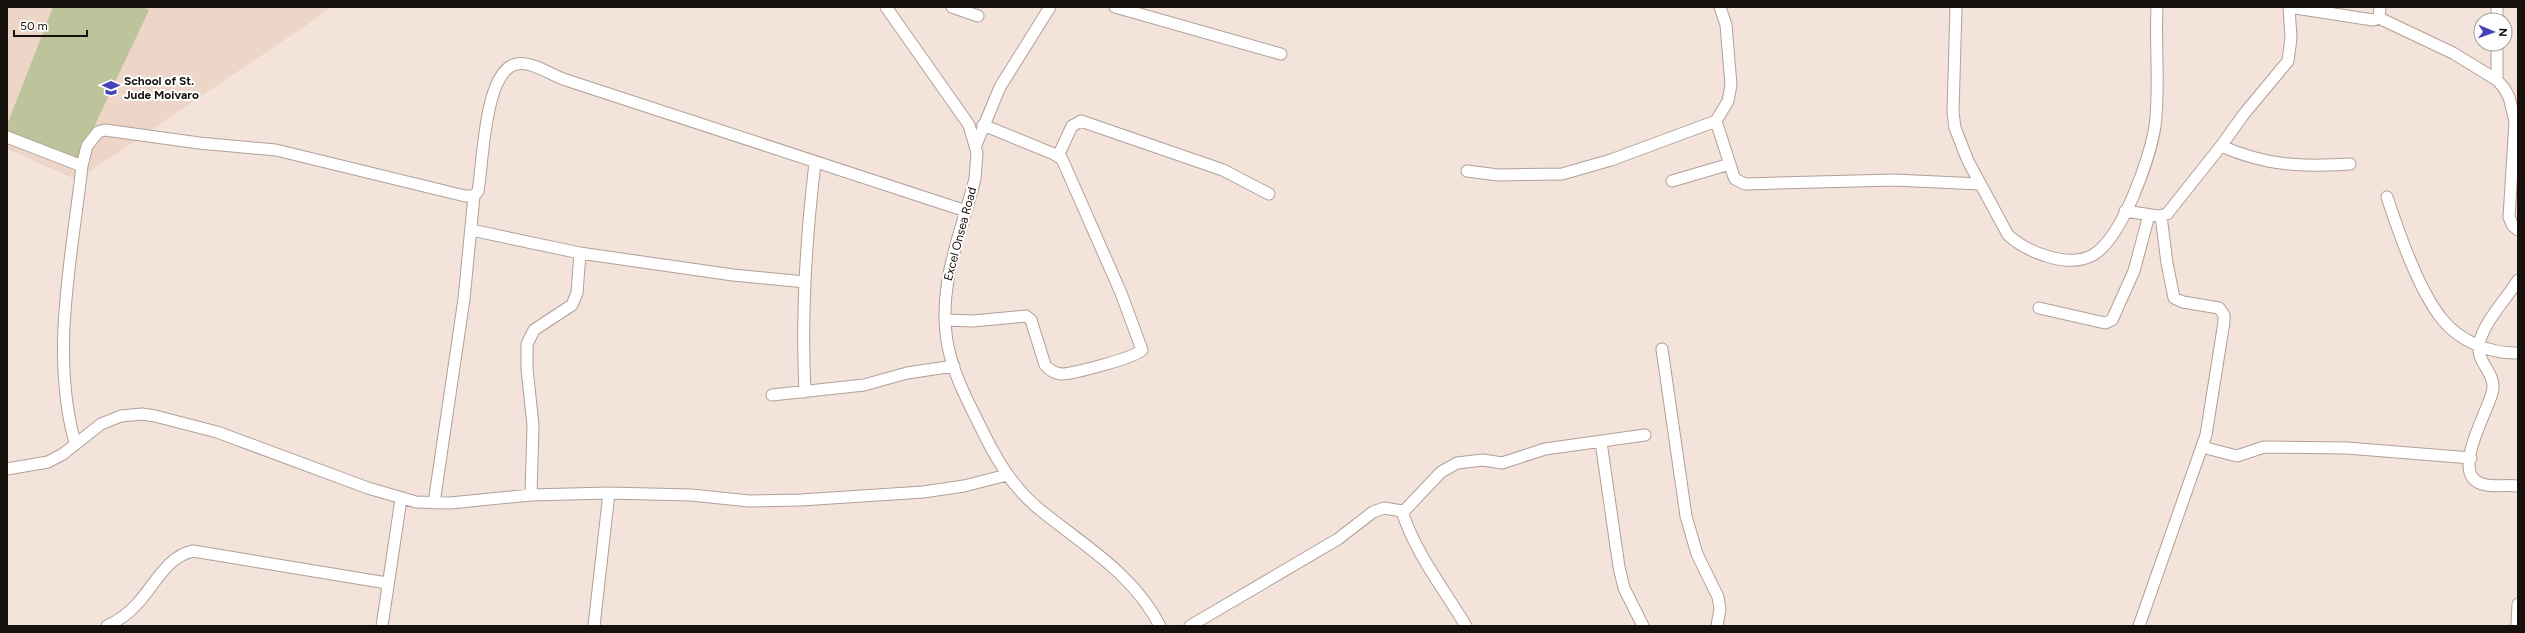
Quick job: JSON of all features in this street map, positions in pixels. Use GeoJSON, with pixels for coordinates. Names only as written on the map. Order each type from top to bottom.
{"type":"FeatureCollection","features":[{"type":"Feature","properties":{"kind":"street","name":"Excel Onsea Road"},"geometry":{"type":"LineString","coordinates":[[886,7],[962,113],[976,145],[977,166],[946,284],[944,320],[954,366],[970,406],[1007,475],[1025,497],[1083,542],[1133,586],[1160,626]]}},
{"type":"Feature","properties":{"kind":"street"},"geometry":{"type":"LineString","coordinates":[[952,7],[978,16]]}},
{"type":"Feature","properties":{"kind":"street"},"geometry":{"type":"LineString","coordinates":[[976,145],[983,125],[1013,65],[1050,7]]}},
{"type":"Feature","properties":{"kind":"street"},"geometry":{"type":"LineString","coordinates":[[1116,7],[1281,54]]}},
{"type":"Feature","properties":{"kind":"street"},"geometry":{"type":"LineString","coordinates":[[1467,171],[1498,175],[1562,174],[1611,160],[1716,121],[1728,101],[1731,86],[1726,25],[1720,7]]}},
{"type":"Feature","properties":{"kind":"street"},"geometry":{"type":"LineString","coordinates":[[1956,7],[1953,118],[1960,144],[2008,236],[2032,250],[2062,258],[2084,258],[2100,250],[2109,240],[2125,211],[2147,162],[2155,126],[2157,7]]}},
{"type":"Feature","properties":{"kind":"street"},"geometry":{"type":"LineString","coordinates":[[2125,211],[2149,216],[2161,216],[2175,207],[2240,118],[2288,61],[2291,38],[2289,7],[2343,11],[2373,20],[2380,12],[2497,80],[2514,100],[2515,121],[2509,217],[2512,226],[2518,230]]}},
{"type":"Feature","properties":{"kind":"street"},"geometry":{"type":"LineString","coordinates":[[2497,52],[2497,80]]}},
{"type":"Feature","properties":{"kind":"street"},"geometry":{"type":"LineString","coordinates":[[434,503],[460,329],[474,196],[478,191],[494,90],[506,70],[517,64],[533,66],[564,79],[709,125],[815,163],[966,212]]}},
{"type":"Feature","properties":{"kind":"street"},"geometry":{"type":"LineString","coordinates":[[1058,156],[1072,126],[1080,121],[1223,170],[1269,194]]}},
{"type":"Feature","properties":{"kind":"street"},"geometry":{"type":"LineString","coordinates":[[1716,121],[1735,179],[1744,184],[1894,180],[1980,184]]}},
{"type":"Feature","properties":{"kind":"street"},"geometry":{"type":"LineString","coordinates":[[944,320],[973,321],[1026,316],[1032,320],[1045,365],[1049,370],[1060,374],[1086,370],[1142,350],[1121,293],[1065,165],[1058,156],[983,125]]}},
{"type":"Feature","properties":{"kind":"street"},"geometry":{"type":"LineString","coordinates":[[75,443],[64,393],[64,341],[82,166],[92,137],[98,132],[105,130],[199,143],[282,151],[421,186],[474,196]]}},
{"type":"Feature","properties":{"kind":"street"},"geometry":{"type":"LineString","coordinates":[[7,137],[82,166]]}},
{"type":"Feature","properties":{"kind":"street"},"geometry":{"type":"LineString","coordinates":[[2221,146],[2254,159],[2276,164],[2304,166],[2350,164]]}},
{"type":"Feature","properties":{"kind":"street"},"geometry":{"type":"LineString","coordinates":[[805,392],[803,354],[805,282],[815,163]]}},
{"type":"Feature","properties":{"kind":"street"},"geometry":{"type":"LineString","coordinates":[[1672,181],[1730,164]]}},
{"type":"Feature","properties":{"kind":"street"},"geometry":{"type":"LineString","coordinates":[[2387,197],[2409,255],[2436,311],[2451,328],[2479,346],[2501,352],[2518,353]]}},
{"type":"Feature","properties":{"kind":"street"},"geometry":{"type":"LineString","coordinates":[[2039,308],[2105,324],[2112,320],[2134,271],[2149,216]]}},
{"type":"Feature","properties":{"kind":"street"},"geometry":{"type":"LineString","coordinates":[[2139,626],[2202,447],[2209,420],[2224,315],[2222,310],[2215,306],[2183,302],[2174,298],[2167,263],[2161,216]]}},
{"type":"Feature","properties":{"kind":"street"},"geometry":{"type":"LineString","coordinates":[[471,230],[580,253],[733,275],[805,282]]}},
{"type":"Feature","properties":{"kind":"street"},"geometry":{"type":"LineString","coordinates":[[531,495],[533,426],[527,369],[527,344],[534,330],[572,305],[577,293],[580,253]]}},
{"type":"Feature","properties":{"kind":"street"},"geometry":{"type":"LineString","coordinates":[[2518,280],[2515,292],[2487,327],[2479,346],[2480,357],[2494,384],[2470,458],[2470,473],[2476,481],[2491,485],[2518,486]]}},
{"type":"Feature","properties":{"kind":"street"},"geometry":{"type":"LineString","coordinates":[[1662,349],[1686,516],[1697,554],[1718,597],[1720,609],[1717,626]]}},
{"type":"Feature","properties":{"kind":"street"},"geometry":{"type":"LineString","coordinates":[[772,395],[864,385],[907,373],[954,366]]}},
{"type":"Feature","properties":{"kind":"street"},"geometry":{"type":"LineString","coordinates":[[7,469],[48,462],[63,454],[75,443],[111,419],[130,414],[155,416],[217,432],[401,499],[434,503],[531,495],[609,493],[691,495],[749,501],[800,500],[855,494],[923,492],[964,486],[1007,475]]}},
{"type":"Feature","properties":{"kind":"street"},"geometry":{"type":"LineString","coordinates":[[1190,626],[1333,542],[1373,512],[1384,508],[1402,511],[1410,507],[1441,472],[1457,463],[1478,460],[1502,463],[1545,449],[1645,435]]}},
{"type":"Feature","properties":{"kind":"street"},"geometry":{"type":"LineString","coordinates":[[1601,442],[1619,568],[1624,588],[1643,626]]}},
{"type":"Feature","properties":{"kind":"street"},"geometry":{"type":"LineString","coordinates":[[2202,447],[2237,456],[2264,447],[2347,448],[2470,458]]}},
{"type":"Feature","properties":{"kind":"street"},"geometry":{"type":"LineString","coordinates":[[594,626],[609,493]]}},
{"type":"Feature","properties":{"kind":"street"},"geometry":{"type":"LineString","coordinates":[[382,626],[387,583],[401,499]]}},
{"type":"Feature","properties":{"kind":"street"},"geometry":{"type":"LineString","coordinates":[[1402,511],[1409,531],[1420,552],[1466,626]]}},
{"type":"Feature","properties":{"kind":"street"},"geometry":{"type":"LineString","coordinates":[[107,626],[121,619],[136,605],[170,564],[183,554],[193,551],[387,583]]}},
{"type":"Feature","properties":{"kind":"street"},"geometry":{"type":"LineString","coordinates":[[2517,626],[2518,604]]}},
{"type":"Feature","properties":{"kind":"shaded area","name":"School of St. Jude Moivaro"},"geometry":{"type":"Polygon","coordinates":[[[7,7],[331,7],[77,180],[7,149],[7,7]]]}},
{"type":"Feature","properties":{"kind":"green space"},"geometry":{"type":"Polygon","coordinates":[[[53,7],[142,7],[149,10],[77,163],[7,140],[7,125],[53,7]]]}},
{"type":"Feature","properties":{"kind":"place","name":"School of St. Jude Moivaro"},"geometry":{"type":"Point","coordinates":[111,88]}}]}
